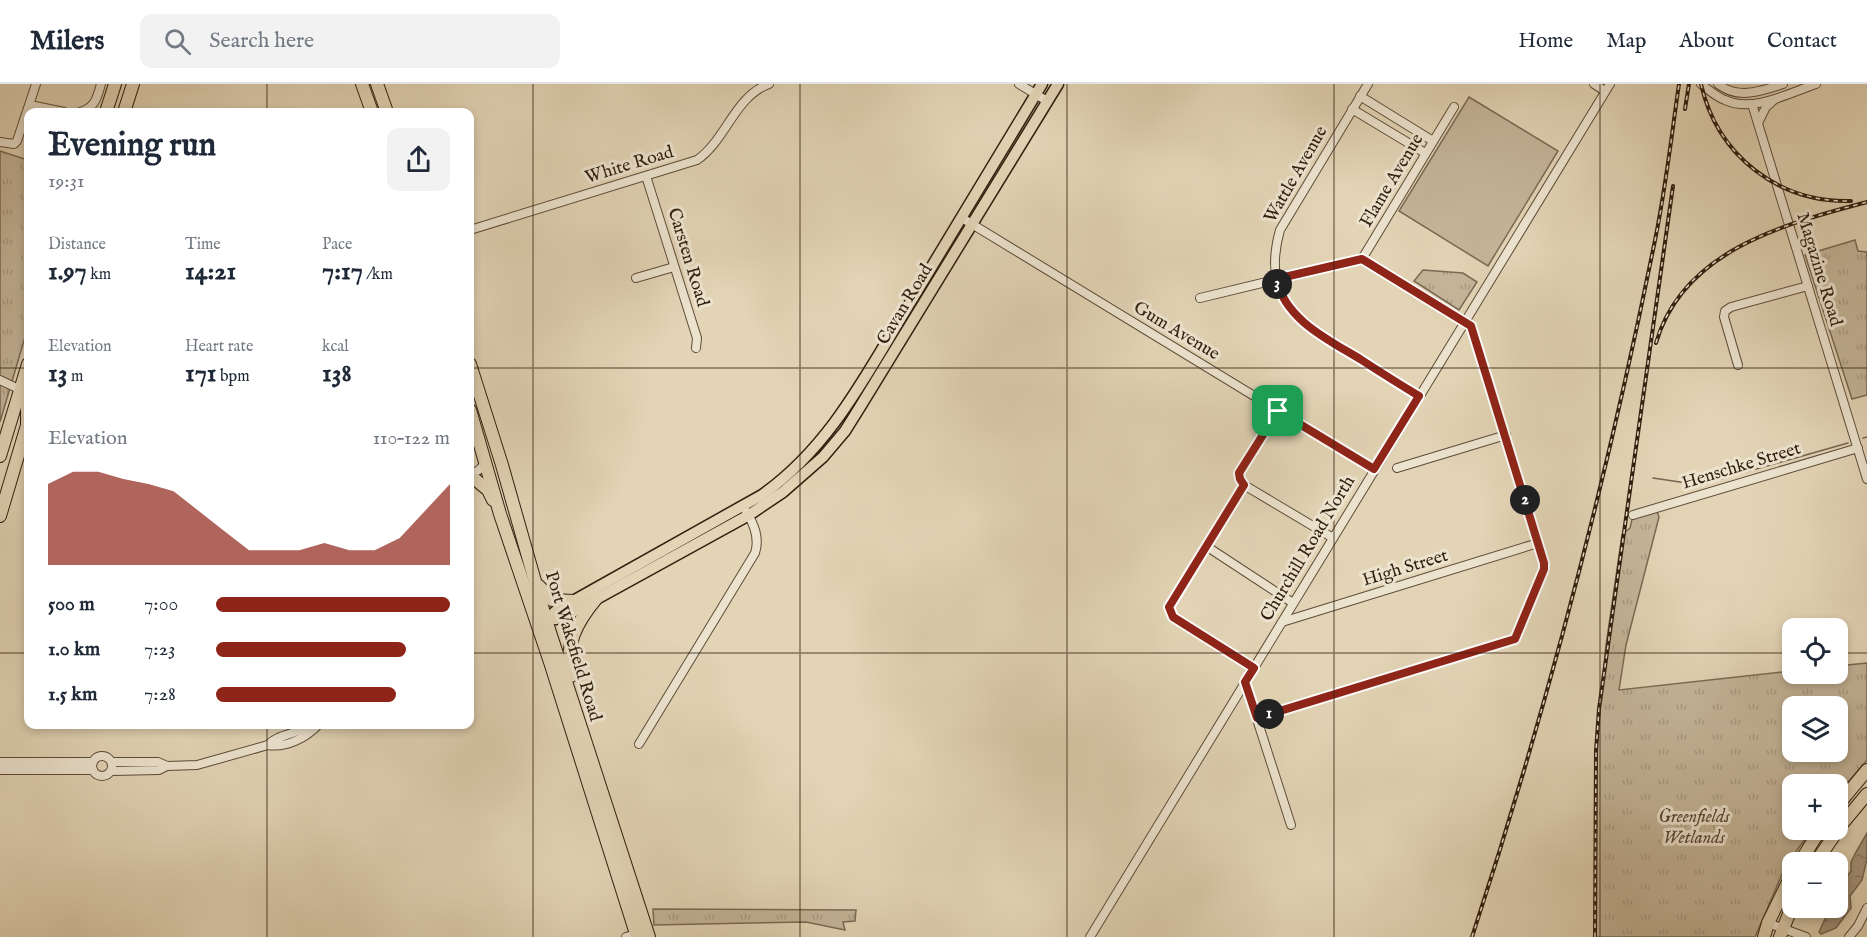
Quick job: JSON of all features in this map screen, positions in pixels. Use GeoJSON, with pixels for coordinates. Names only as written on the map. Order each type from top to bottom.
{"type":"FeatureCollection","features":[{"type":"Feature","properties":{"kind":"highway"},"geometry":{"type":"LineString","coordinates":[[107,108],[115,84]]}},
{"type":"Feature","properties":{"kind":"highway"},"geometry":{"type":"LineString","coordinates":[[125,108],[133,84]]}},
{"type":"Feature","properties":{"kind":"highway"},"geometry":{"type":"LineString","coordinates":[[362,84],[371,108]]}},
{"type":"Feature","properties":{"kind":"highway"},"geometry":{"type":"LineString","coordinates":[[377,84],[386,108]]}},
{"type":"Feature","properties":{"kind":"highway","name":"Port Wakefield Road"},"geometry":{"type":"LineString","coordinates":[[474,376],[546,620],[649,937]]}},
{"type":"Feature","properties":{"kind":"highway"},"geometry":{"type":"LineString","coordinates":[[0,456],[24,392]]}},
{"type":"Feature","properties":{"kind":"highway","name":"Port Wakefield Road"},"geometry":{"type":"LineString","coordinates":[[474,423],[500,514],[609,849],[633,936]]}},
{"type":"Feature","properties":{"kind":"highway"},"geometry":{"type":"LineString","coordinates":[[488,468],[495,468],[487,436],[489,426]]}},
{"type":"Feature","properties":{"kind":"highway"},"geometry":{"type":"LineString","coordinates":[[0,516],[24,436]]}},
{"type":"Feature","properties":{"kind":"highway"},"geometry":{"type":"LineString","coordinates":[[474,481],[489,492],[500,514]]}},
{"type":"Feature","properties":{"kind":"highway"},"geometry":{"type":"LineString","coordinates":[[518,568],[546,620],[545,632],[550,662]]}},
{"type":"Feature","properties":{"kind":"highway"},"geometry":{"type":"LineString","coordinates":[[536,583],[552,600],[574,601]]}},
{"type":"Feature","properties":{"kind":"highway"},"geometry":{"type":"LineString","coordinates":[[583,737],[569,670],[569,650],[578,623],[596,599]]}},
{"type":"Feature","properties":{"kind":"highway"},"geometry":{"type":"LineString","coordinates":[[1848,793],[1867,770]]}},
{"type":"Feature","properties":{"kind":"highway"},"geometry":{"type":"LineString","coordinates":[[1823,852],[1867,794]]}},
{"type":"Feature","properties":{"kind":"highway"},"geometry":{"type":"LineString","coordinates":[[609,849],[612,847],[611,820]]}},
{"type":"Feature","properties":{"kind":"highway"},"geometry":{"type":"LineString","coordinates":[[1764,937],[1782,894]]}},
{"type":"Feature","properties":{"kind":"highway"},"geometry":{"type":"LineString","coordinates":[[1781,932],[1787,918]]}},
{"type":"Feature","properties":{"kind":"main road","name":"Cavan Road"},"geometry":{"type":"LineString","coordinates":[[546,620],[559,618],[596,599],[746,510],[817,447],[838,420],[868,372],[1042,84]]}},
{"type":"Feature","properties":{"kind":"main road","name":"Cavan Road"},"geometry":{"type":"LineString","coordinates":[[546,620],[553,613],[574,601],[783,492],[814,466],[844,431],[879,378],[1058,84]]}},
{"type":"Feature","properties":{"kind":"main road"},"geometry":{"type":"LineString","coordinates":[[918,291],[920,310]]}},
{"type":"Feature","properties":{"kind":"main road"},"geometry":{"type":"LineString","coordinates":[[868,372],[879,378]]}},
{"type":"Feature","properties":{"kind":"street"},"geometry":{"type":"LineString","coordinates":[[29,108],[36,84]]}},
{"type":"Feature","properties":{"kind":"street"},"geometry":{"type":"LineString","coordinates":[[90,108],[95,103],[101,84]]}},
{"type":"Feature","properties":{"kind":"street","name":"White Road"},"geometry":{"type":"LineString","coordinates":[[474,229],[697,160],[706,154],[747,98],[760,87],[769,84]]}},
{"type":"Feature","properties":{"kind":"street"},"geometry":{"type":"LineString","coordinates":[[1019,84],[1047,101]]}},
{"type":"Feature","properties":{"kind":"street","name":"Wattle Avenue"},"geometry":{"type":"LineString","coordinates":[[1368,84],[1280,230],[1274,267],[1276,279],[1290,309],[1310,329],[1419,396]]}},
{"type":"Feature","properties":{"kind":"street"},"geometry":{"type":"LineString","coordinates":[[1594,84],[1607,87]]}},
{"type":"Feature","properties":{"kind":"street"},"geometry":{"type":"LineString","coordinates":[[1701,84],[1724,100],[1738,104],[1752,104],[1816,84]]}},
{"type":"Feature","properties":{"kind":"street"},"geometry":{"type":"LineString","coordinates":[[1719,85],[1742,94],[1783,84]]}},
{"type":"Feature","properties":{"kind":"street"},"geometry":{"type":"LineString","coordinates":[[1719,85],[1735,97],[1752,104]]}},
{"type":"Feature","properties":{"kind":"street","name":"Churchill Road North"},"geometry":{"type":"LineString","coordinates":[[1090,937],[1607,87]]}},
{"type":"Feature","properties":{"kind":"street"},"geometry":{"type":"LineString","coordinates":[[1752,104],[1767,89]]}},
{"type":"Feature","properties":{"kind":"street"},"geometry":{"type":"LineString","coordinates":[[1360,96],[1433,141]]}},
{"type":"Feature","properties":{"kind":"street"},"geometry":{"type":"LineString","coordinates":[[1758,123],[1766,107],[1777,97]]}},
{"type":"Feature","properties":{"kind":"street","name":"Magazine Road"},"geometry":{"type":"LineString","coordinates":[[1752,104],[1867,479]]}},
{"type":"Feature","properties":{"kind":"street"},"geometry":{"type":"LineString","coordinates":[[30,105],[45,108]]}},
{"type":"Feature","properties":{"kind":"street","name":"Flame Avenue"},"geometry":{"type":"LineString","coordinates":[[1362,259],[1454,107]]}},
{"type":"Feature","properties":{"kind":"street"},"geometry":{"type":"LineString","coordinates":[[1352,109],[1425,153]]}},
{"type":"Feature","properties":{"kind":"street"},"geometry":{"type":"LineString","coordinates":[[0,142],[14,144],[24,123]]}},
{"type":"Feature","properties":{"kind":"street","name":"Carsten Road"},"geometry":{"type":"LineString","coordinates":[[646,176],[697,339],[696,348]]}},
{"type":"Feature","properties":{"kind":"street","name":"Gum Avenue"},"geometry":{"type":"LineString","coordinates":[[962,218],[1374,469]]}},
{"type":"Feature","properties":{"kind":"street"},"geometry":{"type":"LineString","coordinates":[[1200,298],[1362,259],[1471,326],[1506,435],[1544,569],[1515,639],[1257,718]]}},
{"type":"Feature","properties":{"kind":"street"},"geometry":{"type":"LineString","coordinates":[[636,278],[674,267]]}},
{"type":"Feature","properties":{"kind":"street"},"geometry":{"type":"LineString","coordinates":[[1738,364],[1724,317],[1725,311],[1808,286]]}},
{"type":"Feature","properties":{"kind":"street"},"geometry":{"type":"LineString","coordinates":[[0,380],[24,389]]}},
{"type":"Feature","properties":{"kind":"street"},"geometry":{"type":"LineString","coordinates":[[1278,411],[1239,473],[1240,479],[1244,485],[1333,538]]}},
{"type":"Feature","properties":{"kind":"street"},"geometry":{"type":"LineString","coordinates":[[1397,468],[1506,435]]}},
{"type":"Feature","properties":{"kind":"street","name":"Henschke Street"},"geometry":{"type":"LineString","coordinates":[[1633,515],[1858,448]]}},
{"type":"Feature","properties":{"kind":"street"},"geometry":{"type":"LineString","coordinates":[[474,478],[488,468]]}},
{"type":"Feature","properties":{"kind":"street"},"geometry":{"type":"LineString","coordinates":[[1244,485],[1169,607],[1173,617],[1254,668]]}},
{"type":"Feature","properties":{"kind":"street"},"geometry":{"type":"LineString","coordinates":[[639,744],[755,553],[758,545],[746,510]]}},
{"type":"Feature","properties":{"kind":"street","name":"High Street"},"geometry":{"type":"LineString","coordinates":[[1282,622],[1538,543]]}},
{"type":"Feature","properties":{"kind":"street"},"geometry":{"type":"LineString","coordinates":[[1206,546],[1293,603]]}},
{"type":"Feature","properties":{"kind":"street"},"geometry":{"type":"LineString","coordinates":[[1245,682],[1291,825]]}},
{"type":"Feature","properties":{"kind":"street"},"geometry":{"type":"LineString","coordinates":[[268,745],[273,739],[302,729]]}},
{"type":"Feature","properties":{"kind":"street"},"geometry":{"type":"LineString","coordinates":[[112,766],[158,762],[167,766],[204,765],[268,745],[276,746],[303,737],[312,729]]}},
{"type":"Feature","properties":{"kind":"street"},"geometry":{"type":"LineString","coordinates":[[0,770],[93,766],[102,756],[108,757],[112,766]]}},
{"type":"Feature","properties":{"kind":"street"},"geometry":{"type":"LineString","coordinates":[[0,762],[93,766]]}},
{"type":"Feature","properties":{"kind":"street"},"geometry":{"type":"LineString","coordinates":[[93,766],[101,777],[107,776],[112,766]]}},
{"type":"Feature","properties":{"kind":"street"},"geometry":{"type":"LineString","coordinates":[[1849,937],[1858,926],[1867,908]]}},
{"type":"Feature","properties":{"kind":"street"},"geometry":{"type":"LineString","coordinates":[[1768,923],[1781,932],[1806,937]]}},
{"type":"Feature","properties":{"kind":"green space"},"geometry":{"type":"Polygon","coordinates":[[[1469,97],[1558,151],[1488,266],[1399,211],[1469,97]]]}},
{"type":"Feature","properties":{"kind":"green space"},"geometry":{"type":"Polygon","coordinates":[[[0,151],[24,159],[24,341],[0,422],[0,151]]]}},
{"type":"Feature","properties":{"kind":"green space"},"geometry":{"type":"Polygon","coordinates":[[[1855,240],[1858,251],[1867,252],[1867,395],[1852,399],[1805,255],[1855,240]]]}},
{"type":"Feature","properties":{"kind":"green space"},"geometry":{"type":"Polygon","coordinates":[[[1423,270],[1463,273],[1477,282],[1459,310],[1414,281],[1423,270]]]}},
{"type":"Feature","properties":{"kind":"green space","name":"Greenfields Wetlands"},"geometry":{"type":"Polygon","coordinates":[[[1656,508],[1659,517],[1626,645],[1619,690],[1782,672],[1782,684],[1848,684],[1848,665],[1867,663],[1867,760],[1848,782],[1848,774],[1782,774],[1782,840],[1805,840],[1796,852],[1782,852],[1782,874],[1755,937],[1595,937],[1596,751],[1606,645],[1622,535],[1630,528],[1633,515],[1656,508]]]}},
{"type":"Feature","properties":{"kind":"green space"},"geometry":{"type":"Polygon","coordinates":[[[653,909],[856,910],[855,921],[843,922],[845,930],[806,922],[654,925],[653,909]]]}},
{"type":"Feature","properties":{"kind":"water"},"geometry":{"type":"Polygon","coordinates":[[[1867,833],[1867,859],[1862,880],[1850,896],[1851,908],[1848,912],[1848,875],[1856,852],[1867,833]]]}},
{"type":"Feature","properties":{"kind":"water"},"geometry":{"type":"Polygon","coordinates":[[[1825,918],[1844,918],[1836,928],[1821,934],[1819,932],[1825,918]]]}},
{"type":"Feature","properties":{"kind":"waterway"},"geometry":{"type":"LineString","coordinates":[[1863,438],[1867,437]]}},
{"type":"Feature","properties":{"kind":"waterway"},"geometry":{"type":"LineString","coordinates":[[1653,478],[1700,485],[1848,443]]}},
{"type":"Feature","properties":{"kind":"railway"},"geometry":{"type":"LineString","coordinates":[[1472,937],[1525,767],[1595,510],[1657,229],[1679,84]]}},
{"type":"Feature","properties":{"kind":"railway"},"geometry":{"type":"LineString","coordinates":[[1685,109],[1689,84]]}},
{"type":"Feature","properties":{"kind":"railway"},"geometry":{"type":"LineString","coordinates":[[1701,84],[1709,109],[1721,133],[1736,153],[1755,170],[1776,184],[1799,194],[1851,201]]}},
{"type":"Feature","properties":{"kind":"railway"},"geometry":{"type":"LineString","coordinates":[[1595,937],[1596,751],[1599,709],[1673,186]]}},
{"type":"Feature","properties":{"kind":"railway"},"geometry":{"type":"LineString","coordinates":[[1656,343],[1669,311],[1689,285],[1713,263],[1771,232],[1803,220],[1867,202]]}},
{"type":"Feature","properties":{"kind":"route"},"geometry":{"type":"LineString","coordinates":[[1362,259],[1470,325],[1476,338],[1545,566],[1515,639],[1257,718],[1245,682],[1254,668],[1173,617],[1169,607],[1244,485],[1239,473],[1278,411],[1374,469],[1419,396],[1310,329],[1290,309],[1277,286],[1276,279],[1362,259]]}}]}
